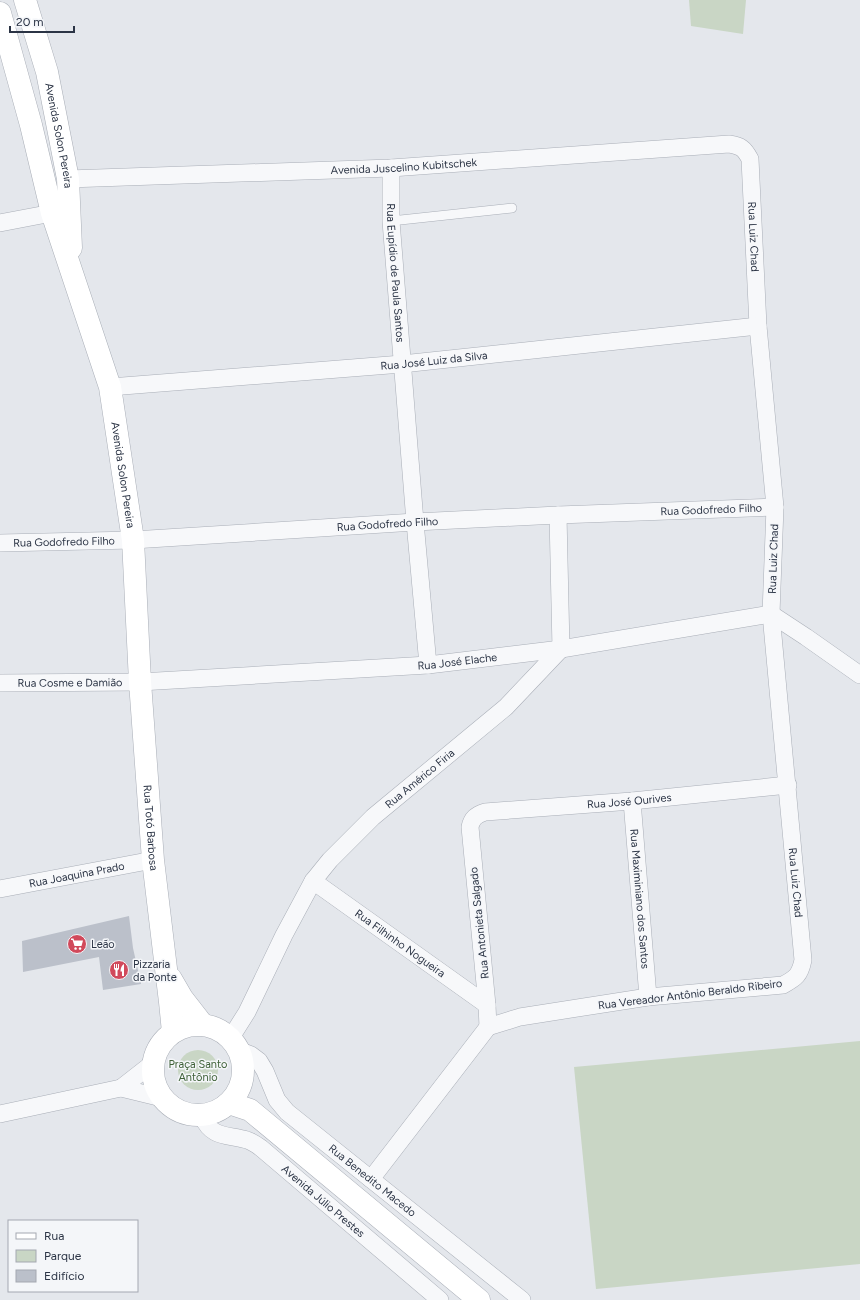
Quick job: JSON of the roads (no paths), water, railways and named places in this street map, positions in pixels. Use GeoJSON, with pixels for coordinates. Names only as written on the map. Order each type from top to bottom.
{"type":"FeatureCollection","features":[{"type":"Feature","properties":{"kind":"main road","name":"Avenida Solon Pereira"},"geometry":{"type":"LineString","coordinates":[[25,0],[47,72],[68,179],[73,275]]}},
{"type":"Feature","properties":{"kind":"main road","name":"Avenida Solon Pereira"},"geometry":{"type":"LineString","coordinates":[[2,25],[31,125],[52,213],[110,387],[133,540],[140,682]]}},
{"type":"Feature","properties":{"kind":"main road","name":"Rua Totó Barbosa"},"geometry":{"type":"LineString","coordinates":[[140,682],[153,860],[173,1032]]}},
{"type":"Feature","properties":{"kind":"main road","name":"Rua Totó Barbosa"},"geometry":{"type":"LineString","coordinates":[[167,973],[182,998],[202,1026]]}},
{"type":"Feature","properties":{"kind":"main road"},"geometry":{"type":"LineString","coordinates":[[191,1026],[215,1028],[234,1044],[243,1067],[242,1078],[234,1096],[221,1110],[202,1116],[192,1115],[179,1111],[170,1106],[162,1098],[157,1090],[154,1080],[154,1063],[158,1049],[164,1040],[173,1032],[181,1028],[191,1026]]}},
{"type":"Feature","properties":{"kind":"main road","name":"Avenida Júlio Prestes"},"geometry":{"type":"LineString","coordinates":[[234,1096],[479,1300]]}},
{"type":"Feature","properties":{"kind":"street","name":"Avenida Juscelino Kubitschek"},"geometry":{"type":"LineString","coordinates":[[68,179],[391,168],[708,145],[729,144],[738,146]]}},
{"type":"Feature","properties":{"kind":"street","name":"Rua Luiz Chad"},"geometry":{"type":"LineString","coordinates":[[738,146],[746,150],[750,158],[758,326],[775,507],[771,614],[803,960],[801,970],[796,976]]}},
{"type":"Feature","properties":{"kind":"street","name":"Rua Eupídio de Paula Santos"},"geometry":{"type":"LineString","coordinates":[[391,168],[391,221],[428,665]]}},
{"type":"Feature","properties":{"kind":"street"},"geometry":{"type":"LineString","coordinates":[[0,223],[52,213]]}},
{"type":"Feature","properties":{"kind":"street","name":"Rua José Luiz da Silva"},"geometry":{"type":"LineString","coordinates":[[110,387],[402,364],[758,326]]}},
{"type":"Feature","properties":{"kind":"street","name":"Rua Godofredo Filho"},"geometry":{"type":"LineString","coordinates":[[0,543],[133,540],[415,522],[775,507]]}},
{"type":"Feature","properties":{"kind":"street"},"geometry":{"type":"LineString","coordinates":[[558,515],[561,649]]}},
{"type":"Feature","properties":{"kind":"street"},"geometry":{"type":"LineString","coordinates":[[771,614],[860,676]]}},
{"type":"Feature","properties":{"kind":"street","name":"Rua José Elache"},"geometry":{"type":"LineString","coordinates":[[140,682],[428,665],[561,649],[771,614]]}},
{"type":"Feature","properties":{"kind":"street","name":"Rua Américo Firia"},"geometry":{"type":"LineString","coordinates":[[234,1044],[247,1012],[284,935],[313,881],[330,860],[373,817],[506,707],[561,649]]}},
{"type":"Feature","properties":{"kind":"street","name":"Rua Cosme e Damião"},"geometry":{"type":"LineString","coordinates":[[0,683],[140,682]]}},
{"type":"Feature","properties":{"kind":"street","name":"Rua José Ourives"},"geometry":{"type":"LineString","coordinates":[[472,819],[478,814],[485,812],[632,801],[788,785]]}},
{"type":"Feature","properties":{"kind":"street","name":"Rua Maximiniano dos Santos"},"geometry":{"type":"LineString","coordinates":[[632,801],[648,997]]}},
{"type":"Feature","properties":{"kind":"street","name":"Rua Antonieta Salgado"},"geometry":{"type":"LineString","coordinates":[[472,819],[470,835],[488,1027]]}},
{"type":"Feature","properties":{"kind":"street","name":"Rua Joaquina Prado"},"geometry":{"type":"LineString","coordinates":[[0,889],[153,860]]}},
{"type":"Feature","properties":{"kind":"street","name":"Rua Filhinho Nogueira"},"geometry":{"type":"LineString","coordinates":[[313,881],[487,1005]]}},
{"type":"Feature","properties":{"kind":"street","name":"Rua Vereador Antônio Beraldo Ribeiro"},"geometry":{"type":"LineString","coordinates":[[488,1027],[520,1017],[648,997],[783,985],[796,976]]}},
{"type":"Feature","properties":{"kind":"street"},"geometry":{"type":"LineString","coordinates":[[371,1180],[488,1027]]}},
{"type":"Feature","properties":{"kind":"street","name":"Rua Benedito Macedo"},"geometry":{"type":"LineString","coordinates":[[234,1044],[259,1061],[265,1071],[277,1100],[283,1108],[522,1300]]}},
{"type":"Feature","properties":{"kind":"street"},"geometry":{"type":"LineString","coordinates":[[0,1114],[121,1088],[154,1063]]}},
{"type":"Feature","properties":{"kind":"street"},"geometry":{"type":"LineString","coordinates":[[121,1088],[162,1098]]}},
{"type":"Feature","properties":{"kind":"street","name":"Avenida Júlio Prestes"},"geometry":{"type":"LineString","coordinates":[[202,1116],[206,1124],[214,1132],[223,1136],[249,1141],[261,1148],[440,1300]]}},
{"type":"Feature","properties":{"kind":"lane"},"geometry":{"type":"LineString","coordinates":[[391,221],[512,208]]}},
{"type":"Feature","properties":{"kind":"place","name":"Leão"},"geometry":{"type":"Point","coordinates":[77,944]}},
{"type":"Feature","properties":{"kind":"place","name":"Pizzaria da Ponte"},"geometry":{"type":"Point","coordinates":[119,970]}},
{"type":"Feature","properties":{"kind":"park label","name":"Praça Santo Antônio"},"geometry":{"type":"Point","coordinates":[198,1070]}}]}
